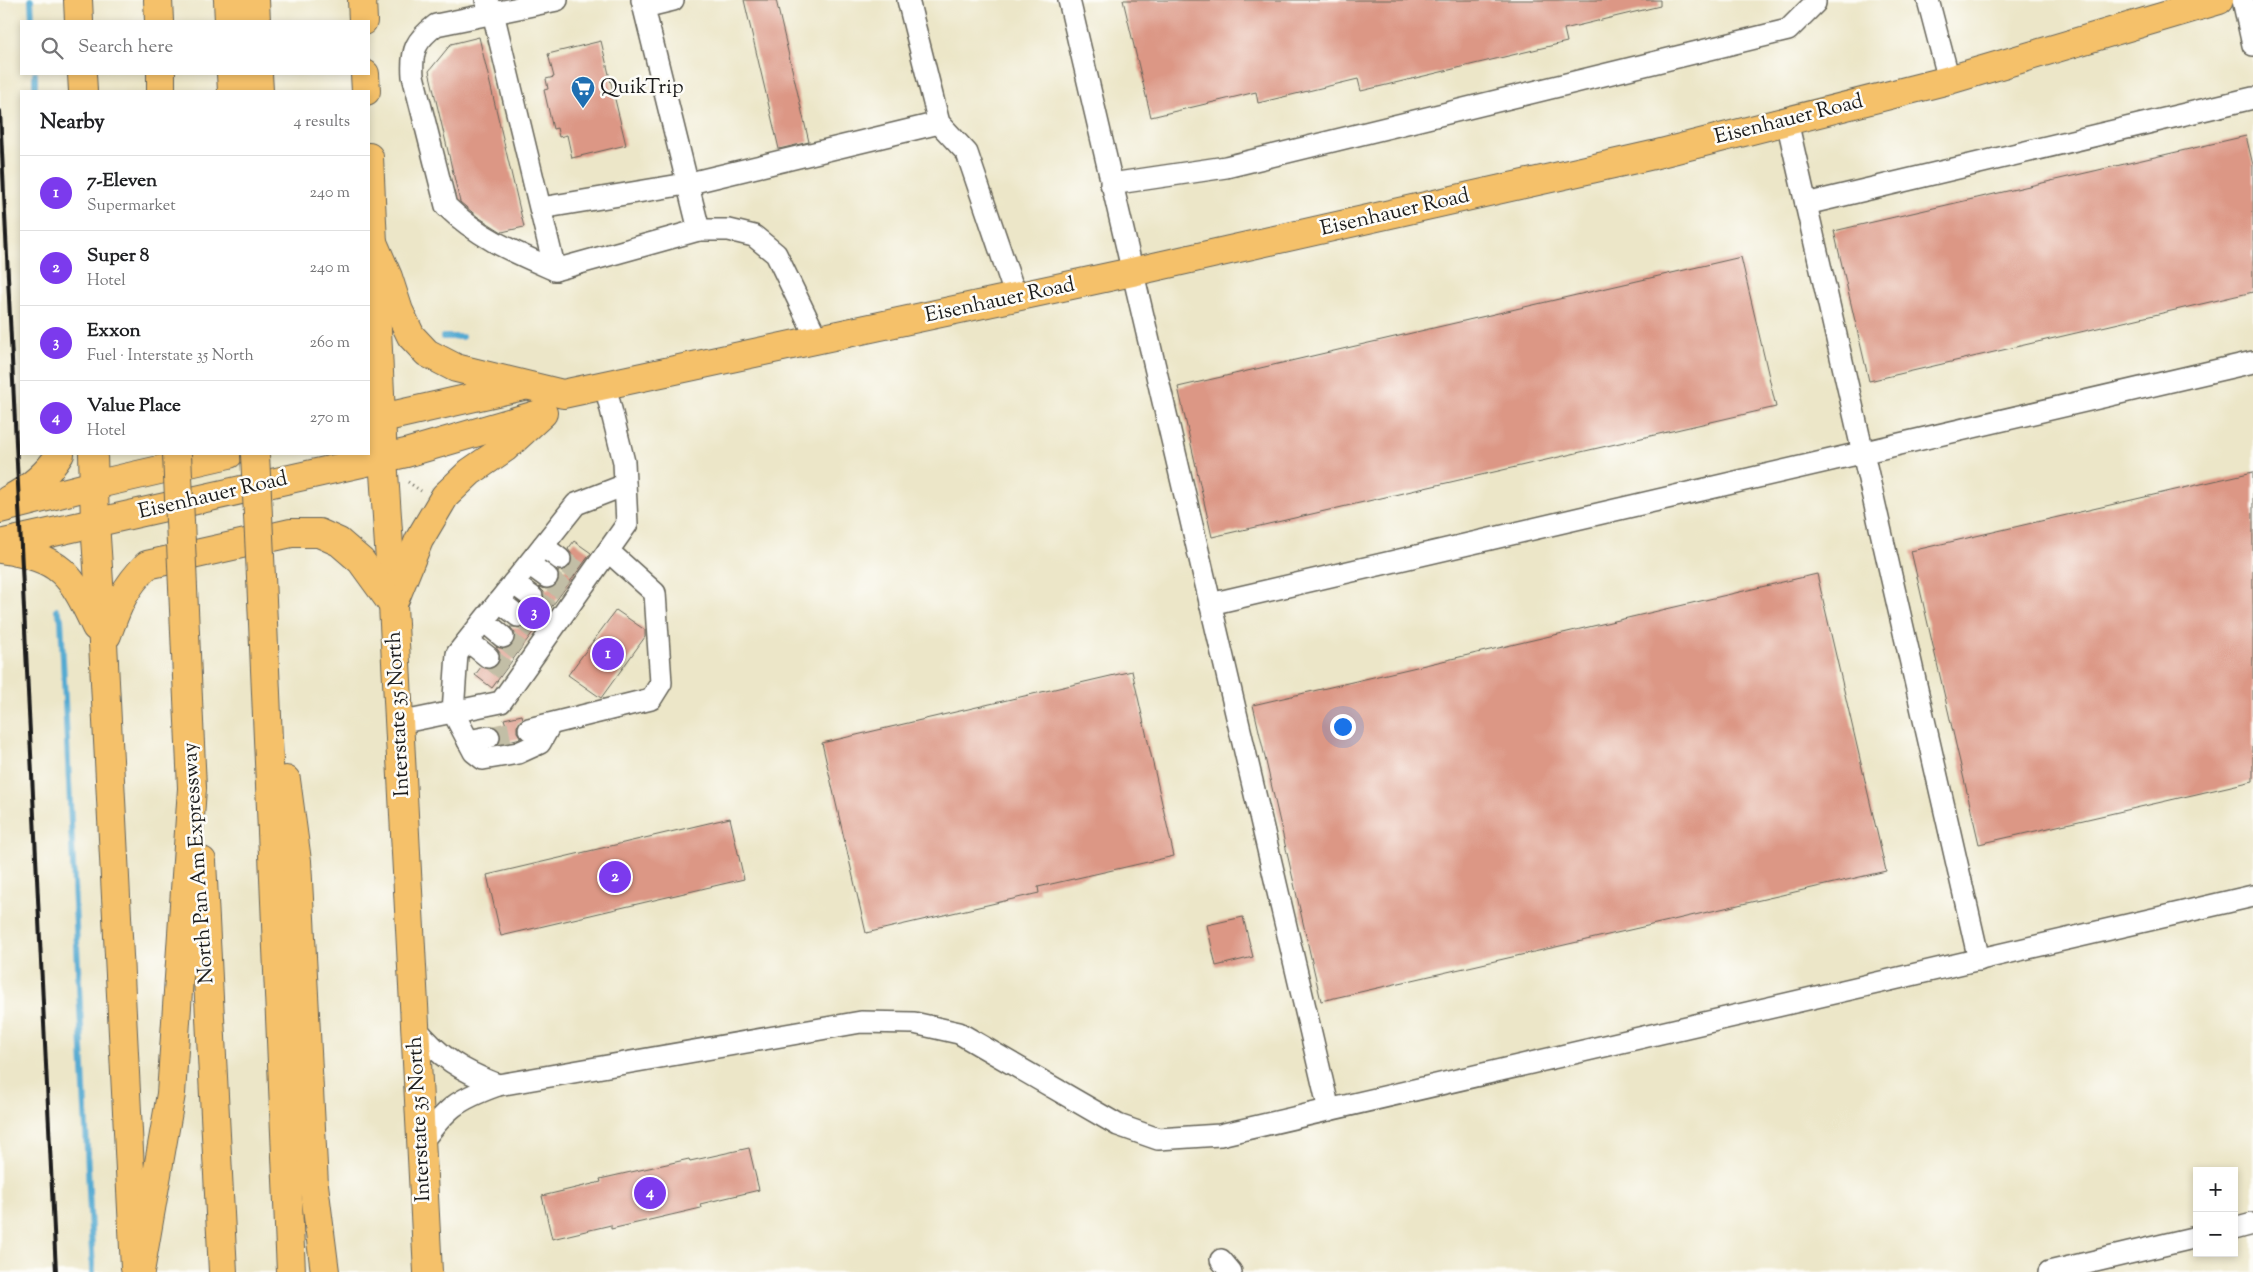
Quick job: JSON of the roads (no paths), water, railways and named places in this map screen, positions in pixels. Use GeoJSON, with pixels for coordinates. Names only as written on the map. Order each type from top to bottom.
{"type":"FeatureCollection","features":[{"type":"Feature","properties":{"kind":"main road"},"geometry":{"type":"LineString","coordinates":[[78,0],[79,20]]}},
{"type":"Feature","properties":{"kind":"main road"},"geometry":{"type":"LineString","coordinates":[[158,0],[159,20]]}},
{"type":"Feature","properties":{"kind":"main road"},"geometry":{"type":"LineString","coordinates":[[228,0],[229,20]]}},
{"type":"Feature","properties":{"kind":"main road"},"geometry":{"type":"LineString","coordinates":[[255,0],[256,20]]}},
{"type":"Feature","properties":{"kind":"main road"},"geometry":{"type":"LineString","coordinates":[[362,0],[363,20]]}},
{"type":"Feature","properties":{"kind":"main road","name":"Eisenhauer Road"},"geometry":{"type":"LineString","coordinates":[[375,420],[527,385],[563,394],[1132,272],[1643,157],[1949,80],[2219,0]]}},
{"type":"Feature","properties":{"kind":"main road"},"geometry":{"type":"LineString","coordinates":[[82,75],[83,90]]}},
{"type":"Feature","properties":{"kind":"main road"},"geometry":{"type":"LineString","coordinates":[[161,75],[161,90]]}},
{"type":"Feature","properties":{"kind":"main road"},"geometry":{"type":"LineString","coordinates":[[231,75],[232,90]]}},
{"type":"Feature","properties":{"kind":"main road"},"geometry":{"type":"LineString","coordinates":[[258,75],[259,90]]}},
{"type":"Feature","properties":{"kind":"main road"},"geometry":{"type":"LineString","coordinates":[[365,75],[366,90]]}},
{"type":"Feature","properties":{"kind":"main road","name":"Interstate 35 North"},"geometry":{"type":"LineString","coordinates":[[370,202],[375,420],[383,458],[393,606],[428,1272]]}},
{"type":"Feature","properties":{"kind":"main road"},"geometry":{"type":"LineString","coordinates":[[371,247],[388,277],[399,311],[411,336],[427,354],[456,368],[527,385]]}},
{"type":"Feature","properties":{"kind":"main road","name":"Eisenhauer Road"},"geometry":{"type":"LineString","coordinates":[[0,544],[383,458],[543,413],[563,394]]}},
{"type":"Feature","properties":{"kind":"main road"},"geometry":{"type":"LineString","coordinates":[[393,606],[419,540],[445,496],[470,472],[505,448],[543,413]]}},
{"type":"Feature","properties":{"kind":"main road"},"geometry":{"type":"LineString","coordinates":[[0,505],[31,487],[51,467],[59,455]]}},
{"type":"Feature","properties":{"kind":"main road"},"geometry":{"type":"LineString","coordinates":[[93,455],[95,522],[104,644],[136,1272]]}},
{"type":"Feature","properties":{"kind":"main road","name":"North Pan Am Expressway"},"geometry":{"type":"LineString","coordinates":[[177,455],[192,788],[200,818],[223,1272]]}},
{"type":"Feature","properties":{"kind":"main road","name":"Eisenhauer Road"},"geometry":{"type":"LineString","coordinates":[[0,509],[94,484],[224,455]]}},
{"type":"Feature","properties":{"kind":"main road"},"geometry":{"type":"LineString","coordinates":[[255,455],[291,1272]]}},
{"type":"Feature","properties":{"kind":"main road"},"geometry":{"type":"LineString","coordinates":[[104,644],[119,601],[131,581],[147,565],[291,533],[319,532],[339,542],[361,561],[393,606]]}},
{"type":"Feature","properties":{"kind":"main road"},"geometry":{"type":"LineString","coordinates":[[0,548],[45,558],[59,567],[80,592],[104,644]]}},
{"type":"Feature","properties":{"kind":"main road"},"geometry":{"type":"LineString","coordinates":[[263,605],[297,861],[313,1176],[325,1272]]}},
{"type":"Feature","properties":{"kind":"main road"},"geometry":{"type":"LineString","coordinates":[[140,1272],[172,1094],[192,788]]}},
{"type":"Feature","properties":{"kind":"street"},"geometry":{"type":"LineString","coordinates":[[557,0],[489,7],[436,25],[421,36],[411,57],[413,76],[446,206],[460,220],[497,245],[555,270],[698,230],[729,230],[754,236],[776,254],[818,340]]}},
{"type":"Feature","properties":{"kind":"street"},"geometry":{"type":"LineString","coordinates":[[673,0],[643,3],[698,230]]}},
{"type":"Feature","properties":{"kind":"street"},"geometry":{"type":"LineString","coordinates":[[908,0],[938,123],[966,152],[1016,297]]}},
{"type":"Feature","properties":{"kind":"street"},"geometry":{"type":"LineString","coordinates":[[1069,0],[1328,1110]]}},
{"type":"Feature","properties":{"kind":"street"},"geometry":{"type":"LineString","coordinates":[[1111,184],[1226,167],[1788,30],[1815,3],[1815,0]]}},
{"type":"Feature","properties":{"kind":"street"},"geometry":{"type":"LineString","coordinates":[[1928,0],[1949,80]]}},
{"type":"Feature","properties":{"kind":"street"},"geometry":{"type":"LineString","coordinates":[[2243,0],[2253,45]]}},
{"type":"Feature","properties":{"kind":"street"},"geometry":{"type":"LineString","coordinates":[[489,7],[541,208],[555,270]]}},
{"type":"Feature","properties":{"kind":"street"},"geometry":{"type":"LineString","coordinates":[[1806,204],[2253,98]]}},
{"type":"Feature","properties":{"kind":"street"},"geometry":{"type":"LineString","coordinates":[[1787,121],[1979,960]]}},
{"type":"Feature","properties":{"kind":"street"},"geometry":{"type":"LineString","coordinates":[[541,208],[686,184],[938,123]]}},
{"type":"Feature","properties":{"kind":"street"},"geometry":{"type":"LineString","coordinates":[[1210,604],[2253,362]]}},
{"type":"Feature","properties":{"kind":"street"},"geometry":{"type":"LineString","coordinates":[[399,723],[501,702],[511,675],[583,575],[608,551],[627,524],[624,462],[605,385]]}},
{"type":"Feature","properties":{"kind":"street"},"geometry":{"type":"LineString","coordinates":[[550,725],[540,743],[518,753],[484,759],[474,752],[453,712],[457,654],[529,564],[552,553],[576,504],[625,485]]}},
{"type":"Feature","properties":{"kind":"street"},"geometry":{"type":"LineString","coordinates":[[528,729],[651,699],[661,683],[656,593],[608,551]]}},
{"type":"Feature","properties":{"kind":"street"},"geometry":{"type":"LineString","coordinates":[[529,564],[547,577]]}},
{"type":"Feature","properties":{"kind":"street"},"geometry":{"type":"LineString","coordinates":[[514,583],[532,597]]}},
{"type":"Feature","properties":{"kind":"street"},"geometry":{"type":"LineString","coordinates":[[499,601],[518,616]]}},
{"type":"Feature","properties":{"kind":"street"},"geometry":{"type":"LineString","coordinates":[[484,621],[503,637]]}},
{"type":"Feature","properties":{"kind":"street"},"geometry":{"type":"LineString","coordinates":[[468,641],[488,657]]}},
{"type":"Feature","properties":{"kind":"street"},"geometry":{"type":"LineString","coordinates":[[468,741],[490,737]]}},
{"type":"Feature","properties":{"kind":"street"},"geometry":{"type":"LineString","coordinates":[[421,1143],[438,1120],[454,1104],[498,1085],[861,1022],[914,1023],[959,1034],[1118,1125],[1158,1139],[1220,1135],[2253,896]]}},
{"type":"Feature","properties":{"kind":"street"},"geometry":{"type":"LineString","coordinates":[[415,1027],[428,1044],[453,1065],[498,1085]]}},
{"type":"Feature","properties":{"kind":"street"},"geometry":{"type":"LineString","coordinates":[[2238,1228],[2253,1224]]}},
{"type":"Feature","properties":{"kind":"street"},"geometry":{"type":"LineString","coordinates":[[2049,1272],[2193,1238]]}},
{"type":"Feature","properties":{"kind":"waterway"},"geometry":{"type":"LineString","coordinates":[[31,0],[32,20]]}},
{"type":"Feature","properties":{"kind":"waterway"},"geometry":{"type":"LineString","coordinates":[[35,75],[35,90]]}},
{"type":"Feature","properties":{"kind":"waterway"},"geometry":{"type":"LineString","coordinates":[[443,337],[462,337]]}},
{"type":"Feature","properties":{"kind":"waterway"},"geometry":{"type":"LineString","coordinates":[[57,610],[61,619],[93,1272]]}},
{"type":"Feature","properties":{"kind":"tunnel"},"geometry":{"type":"LineString","coordinates":[[560,559],[578,572]]}},
{"type":"Feature","properties":{"kind":"tunnel"},"geometry":{"type":"LineString","coordinates":[[547,577],[564,591]]}},
{"type":"Feature","properties":{"kind":"tunnel"},"geometry":{"type":"LineString","coordinates":[[532,597],[550,611]]}},
{"type":"Feature","properties":{"kind":"tunnel"},"geometry":{"type":"LineString","coordinates":[[518,616],[536,630]]}},
{"type":"Feature","properties":{"kind":"tunnel"},"geometry":{"type":"LineString","coordinates":[[503,637],[520,651]]}},
{"type":"Feature","properties":{"kind":"tunnel"},"geometry":{"type":"LineString","coordinates":[[488,657],[506,671]]}},
{"type":"Feature","properties":{"kind":"tunnel"},"geometry":{"type":"LineString","coordinates":[[489,737],[529,729]]}},
{"type":"Feature","properties":{"kind":"railway"},"geometry":{"type":"LineString","coordinates":[[0,111],[56,1272]]}},
{"type":"Feature","properties":{"kind":"place","name":"QuikTrip"},"geometry":{"type":"Point","coordinates":[583,109]}},
{"type":"Feature","properties":{"kind":"place","name":"Exxon"},"geometry":{"type":"Point","coordinates":[534,613]}},
{"type":"Feature","properties":{"kind":"place","name":"7-Eleven"},"geometry":{"type":"Point","coordinates":[608,654]}},
{"type":"Feature","properties":{"kind":"place","name":"Super 8"},"geometry":{"type":"Point","coordinates":[615,877]}},
{"type":"Feature","properties":{"kind":"place","name":"Value Place"},"geometry":{"type":"Point","coordinates":[650,1193]}}]}
